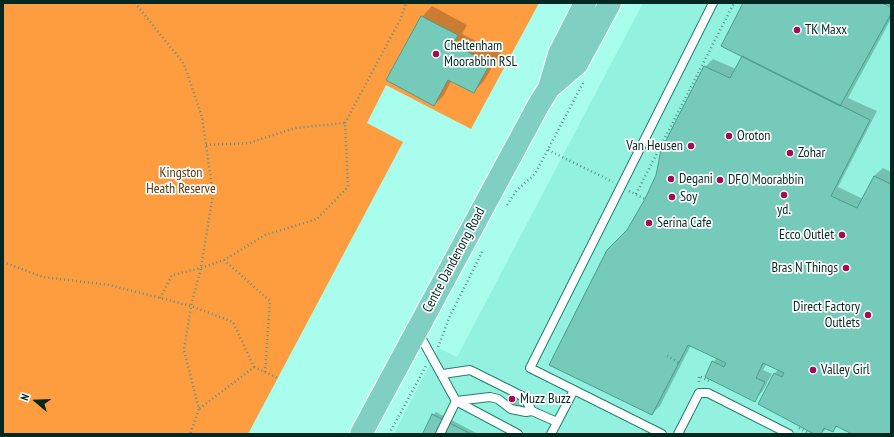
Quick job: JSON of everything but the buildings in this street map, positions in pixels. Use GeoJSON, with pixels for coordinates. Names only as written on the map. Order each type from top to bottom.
{"type":"FeatureCollection","features":[{"type":"Feature","properties":{"kind":"main road","name":"Centre Dandenong Road"},"geometry":{"type":"LineString","coordinates":[[361,434],[502,170],[549,88],[559,54],[585,3]]}},
{"type":"Feature","properties":{"kind":"main road","name":"Centre Dandenong Road"},"geometry":{"type":"LineString","coordinates":[[549,88],[577,64],[610,3]]}},
{"type":"Feature","properties":{"kind":"lane"},"geometry":{"type":"LineString","coordinates":[[662,434],[530,368],[713,3]]}},
{"type":"Feature","properties":{"kind":"lane"},"geometry":{"type":"LineString","coordinates":[[417,329],[443,374],[456,401],[518,434]]}},
{"type":"Feature","properties":{"kind":"lane"},"geometry":{"type":"LineString","coordinates":[[443,374],[470,370],[524,397],[532,411]]}},
{"type":"Feature","properties":{"kind":"lane"},"geometry":{"type":"LineString","coordinates":[[551,434],[574,390]]}},
{"type":"Feature","properties":{"kind":"lane"},"geometry":{"type":"LineString","coordinates":[[678,434],[696,397],[700,393],[708,393],[789,434]]}},
{"type":"Feature","properties":{"kind":"lane"},"geometry":{"type":"LineString","coordinates":[[456,401],[490,397],[498,399],[511,409],[522,412],[532,411],[557,422]]}},
{"type":"Feature","properties":{"kind":"lane"},"geometry":{"type":"LineString","coordinates":[[440,434],[456,401]]}},
{"type":"Feature","properties":{"kind":"path"},"geometry":{"type":"LineString","coordinates":[[135,3],[184,64],[202,117],[213,194],[201,268],[191,306],[184,350],[199,409]]}},
{"type":"Feature","properties":{"kind":"path"},"geometry":{"type":"LineString","coordinates":[[160,298],[172,275],[201,268],[224,260],[265,235],[317,219],[348,187],[345,124],[401,18],[406,3]]}},
{"type":"Feature","properties":{"kind":"path"},"geometry":{"type":"LineString","coordinates":[[636,194],[734,3]]}},
{"type":"Feature","properties":{"kind":"path"},"geometry":{"type":"LineString","coordinates":[[503,211],[514,194],[535,174],[585,80]]}},
{"type":"Feature","properties":{"kind":"path"},"geometry":{"type":"LineString","coordinates":[[206,145],[249,143],[296,128],[345,124]]}},
{"type":"Feature","properties":{"kind":"path"},"geometry":{"type":"LineString","coordinates":[[548,150],[645,199]]}},
{"type":"Feature","properties":{"kind":"path"},"geometry":{"type":"LineString","coordinates":[[389,434],[422,370],[432,357],[450,316],[486,243]]}},
{"type":"Feature","properties":{"kind":"path"},"geometry":{"type":"LineString","coordinates":[[224,260],[270,301],[265,372]]}},
{"type":"Feature","properties":{"kind":"path"},"geometry":{"type":"LineString","coordinates":[[3,262],[43,277],[110,285],[191,306],[233,322],[254,367],[278,378]]}},
{"type":"Feature","properties":{"kind":"path"},"geometry":{"type":"LineString","coordinates":[[667,356],[679,363]]}},
{"type":"Feature","properties":{"kind":"path"},"geometry":{"type":"LineString","coordinates":[[190,434],[199,409],[254,367]]}},
{"type":"Feature","properties":{"kind":"path"},"geometry":{"type":"LineString","coordinates":[[843,434],[845,430]]}},
{"type":"Feature","properties":{"kind":"shaded area","name":"DFO Moorabbin"},"geometry":{"type":"Polygon","coordinates":[[[643,3],[891,3],[891,434],[394,434],[438,348],[457,357],[643,3]]]}},
{"type":"Feature","properties":{"kind":"green space","name":"Kingston Heath Reserve"},"geometry":{"type":"Polygon","coordinates":[[[3,3],[539,3],[471,129],[386,85],[367,123],[403,142],[248,434],[3,434],[3,3]]]}},
{"type":"Feature","properties":{"kind":"place","name":"TK Maxx"},"geometry":{"type":"Point","coordinates":[797,30]}},
{"type":"Feature","properties":{"kind":"place","name":"Cheltenham Moorabbin RSL"},"geometry":{"type":"Point","coordinates":[436,54]}},
{"type":"Feature","properties":{"kind":"place","name":"Oroton"},"geometry":{"type":"Point","coordinates":[729,136]}},
{"type":"Feature","properties":{"kind":"place","name":"Van Heusen"},"geometry":{"type":"Point","coordinates":[691,146]}},
{"type":"Feature","properties":{"kind":"place","name":"Zohar"},"geometry":{"type":"Point","coordinates":[790,153]}},
{"type":"Feature","properties":{"kind":"place","name":"Degani"},"geometry":{"type":"Point","coordinates":[671,179]}},
{"type":"Feature","properties":{"kind":"place","name":"DFO Moorabbin"},"geometry":{"type":"Point","coordinates":[720,180]}},
{"type":"Feature","properties":{"kind":"place","name":"yd."},"geometry":{"type":"Point","coordinates":[784,195]}},
{"type":"Feature","properties":{"kind":"place","name":"Soy"},"geometry":{"type":"Point","coordinates":[672,197]}},
{"type":"Feature","properties":{"kind":"place","name":"Serina Cafe"},"geometry":{"type":"Point","coordinates":[649,223]}},
{"type":"Feature","properties":{"kind":"place","name":"Ecco Outlet"},"geometry":{"type":"Point","coordinates":[842,235]}},
{"type":"Feature","properties":{"kind":"place","name":"Bras N Things"},"geometry":{"type":"Point","coordinates":[846,268]}},
{"type":"Feature","properties":{"kind":"place","name":"Direct Factory Outlets"},"geometry":{"type":"Point","coordinates":[868,315]}},
{"type":"Feature","properties":{"kind":"place","name":"Valley Girl"},"geometry":{"type":"Point","coordinates":[813,370]}},
{"type":"Feature","properties":{"kind":"place","name":"Muzz Buzz"},"geometry":{"type":"Point","coordinates":[512,399]}}]}
